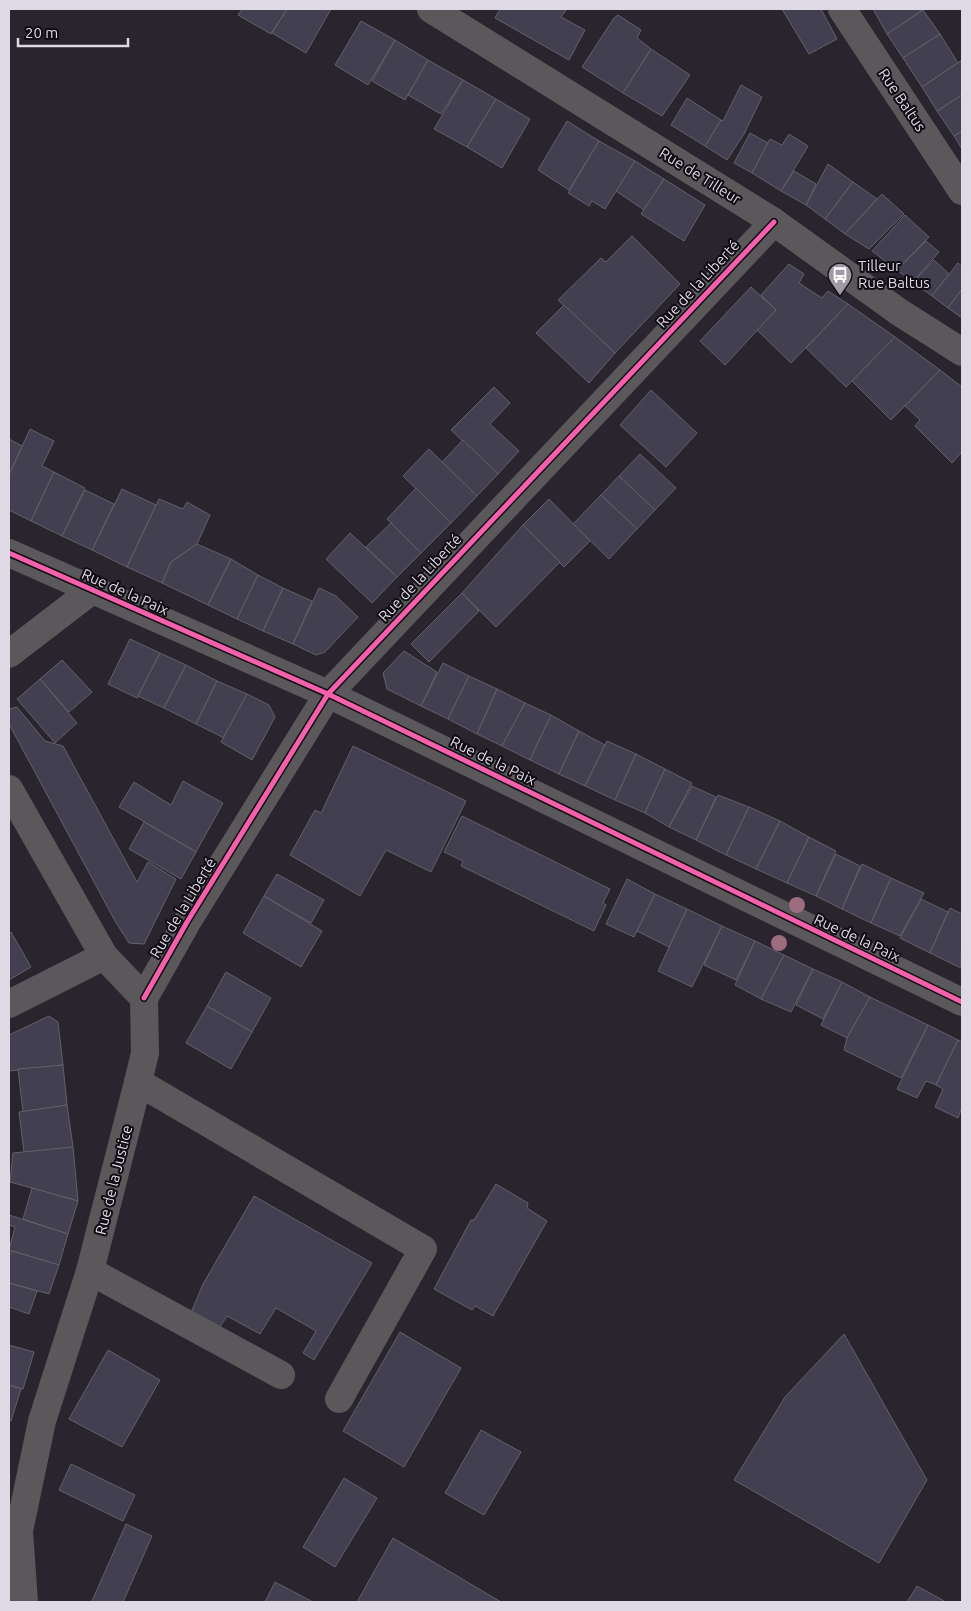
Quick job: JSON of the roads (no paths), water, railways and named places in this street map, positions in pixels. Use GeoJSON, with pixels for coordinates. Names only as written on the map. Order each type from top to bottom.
{"type":"FeatureCollection","features":[{"type":"Feature","properties":{"kind":"street","name":"Rue de Tilleur"},"geometry":{"type":"LineString","coordinates":[[431,9],[774,222],[899,312],[962,352]]}},
{"type":"Feature","properties":{"kind":"street","name":"Rue Baltus"},"geometry":{"type":"LineString","coordinates":[[842,9],[962,191]]}},
{"type":"Feature","properties":{"kind":"street","name":"Rue de la Liberté"},"geometry":{"type":"LineString","coordinates":[[144,998],[187,922],[328,694],[774,222]]}},
{"type":"Feature","properties":{"kind":"street","name":"Rue de la Paix"},"geometry":{"type":"LineString","coordinates":[[9,554],[328,694],[962,1002]]}},
{"type":"Feature","properties":{"kind":"street","name":"Rue de la Paix"},"geometry":{"type":"LineString","coordinates":[[9,654],[91,591]]}},
{"type":"Feature","properties":{"kind":"street"},"geometry":{"type":"LineString","coordinates":[[9,789],[104,956],[144,998]]}},
{"type":"Feature","properties":{"kind":"street"},"geometry":{"type":"LineString","coordinates":[[9,1004],[104,956]]}},
{"type":"Feature","properties":{"kind":"street","name":"Rue de la Justice"},"geometry":{"type":"LineString","coordinates":[[24,1602],[19,1531],[42,1421],[90,1270],[111,1195],[145,1053],[144,998]]}},
{"type":"Feature","properties":{"kind":"street"},"geometry":{"type":"LineString","coordinates":[[138,1082],[423,1249],[339,1399]]}},
{"type":"Feature","properties":{"kind":"street"},"geometry":{"type":"LineString","coordinates":[[90,1270],[281,1375]]}},
{"type":"Feature","properties":{"kind":"place","name":"Tilleur Rue Baltus"},"geometry":{"type":"Point","coordinates":[840,296]}}]}
